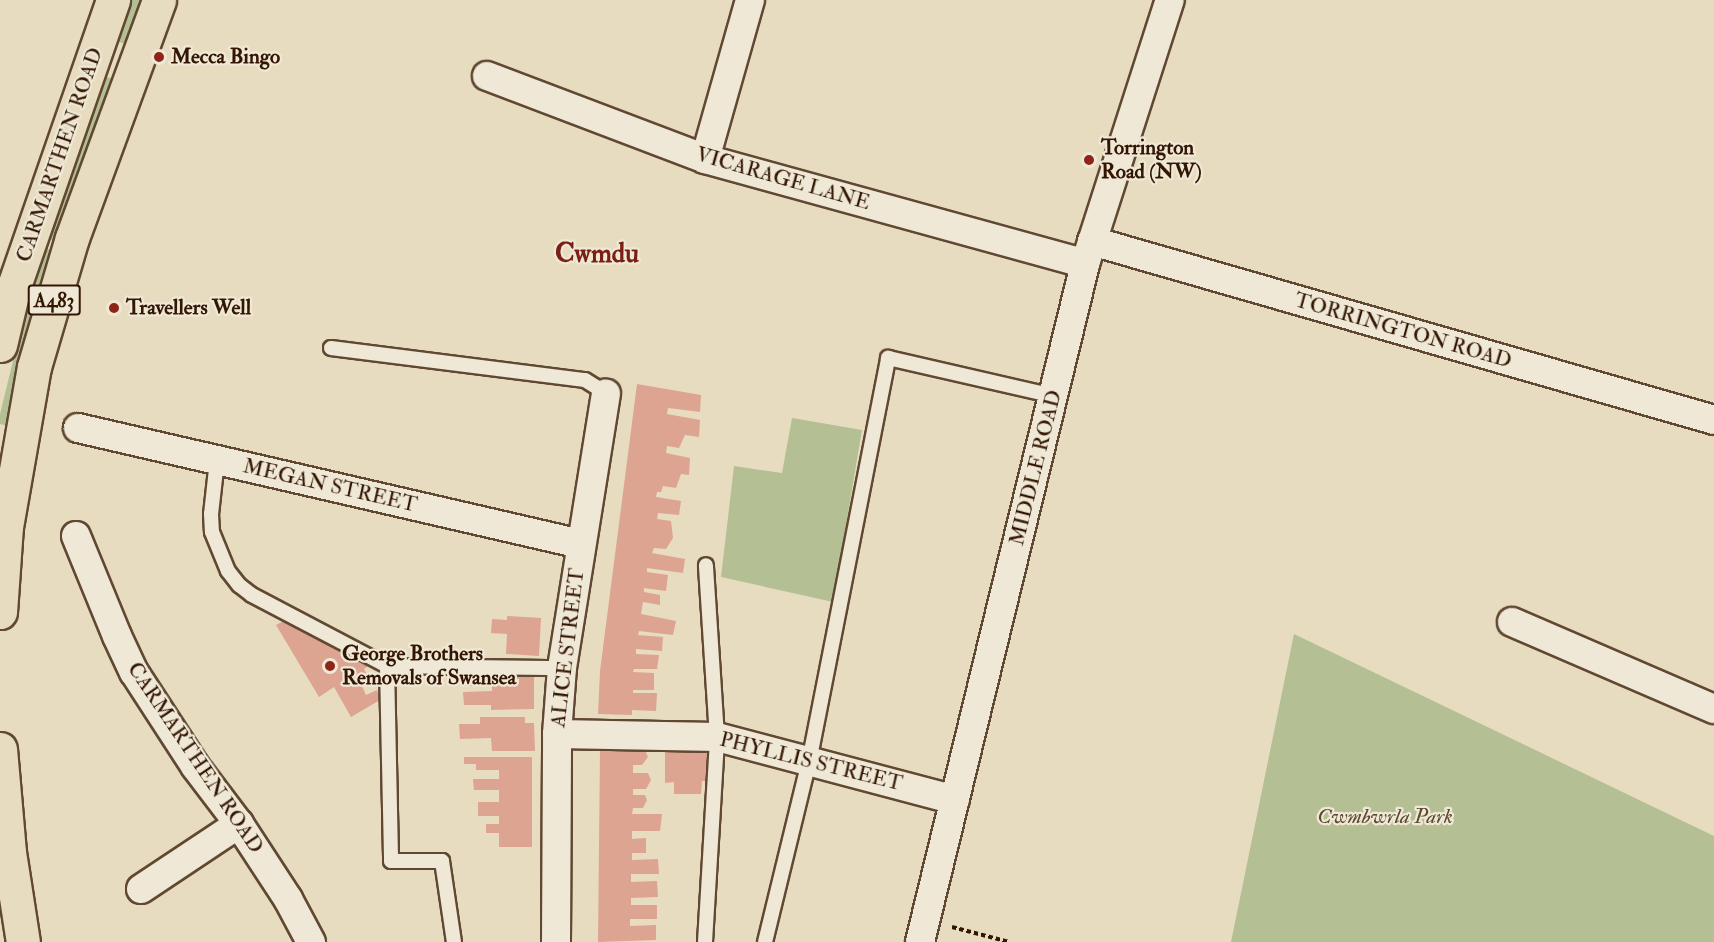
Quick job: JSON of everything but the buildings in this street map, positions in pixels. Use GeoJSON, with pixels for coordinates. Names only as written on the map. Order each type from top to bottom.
{"type":"FeatureCollection","features":[{"type":"Feature","properties":{"kind":"main road","name":"CARMARTHEN ROAD"},"geometry":{"type":"LineString","coordinates":[[0,345],[15,286],[113,0]]}},
{"type":"Feature","properties":{"kind":"main road","name":"CARMARTHEN ROAD"},"geometry":{"type":"LineString","coordinates":[[0,612],[6,527],[34,367],[72,238],[159,0]]}},
{"type":"Feature","properties":{"kind":"main road"},"geometry":{"type":"LineString","coordinates":[[0,748],[9,852],[22,942]]}},
{"type":"Feature","properties":{"kind":"street"},"geometry":{"type":"LineString","coordinates":[[705,159],[750,0]]}},
{"type":"Feature","properties":{"kind":"street","name":"MIDDLE ROAD"},"geometry":{"type":"LineString","coordinates":[[923,930],[1088,253],[1170,0]]}},
{"type":"Feature","properties":{"kind":"street","name":"VICARAGE LANE"},"geometry":{"type":"LineString","coordinates":[[487,76],[705,159],[1088,253]]}},
{"type":"Feature","properties":{"kind":"street","name":"TORRINGTON ROAD"},"geometry":{"type":"LineString","coordinates":[[1088,253],[1714,420]]}},
{"type":"Feature","properties":{"kind":"street","name":"ALICE STREET"},"geometry":{"type":"LineString","coordinates":[[556,942],[557,734],[562,668],[606,393]]}},
{"type":"Feature","properties":{"kind":"street","name":"MEGAN STREET"},"geometry":{"type":"LineString","coordinates":[[78,428],[581,544]]}},
{"type":"Feature","properties":{"kind":"street","name":"CARMARTHEN ROAD"},"geometry":{"type":"LineString","coordinates":[[76,536],[134,672],[195,766],[239,824],[288,899],[311,942]]}},
{"type":"Feature","properties":{"kind":"street"},"geometry":{"type":"LineString","coordinates":[[1512,622],[1714,709]]}},
{"type":"Feature","properties":{"kind":"street","name":"PHYLLIS STREET"},"geometry":{"type":"LineString","coordinates":[[557,734],[717,736],[955,800]]}},
{"type":"Feature","properties":{"kind":"street"},"geometry":{"type":"LineString","coordinates":[[141,889],[239,824]]}},
{"type":"Feature","properties":{"kind":"lane"},"geometry":{"type":"LineString","coordinates":[[331,348],[585,380],[606,393]]}},
{"type":"Feature","properties":{"kind":"lane"},"geometry":{"type":"LineString","coordinates":[[765,942],[809,762],[888,358],[1054,396]]}},
{"type":"Feature","properties":{"kind":"lane"},"geometry":{"type":"LineString","coordinates":[[217,460],[211,514],[212,532],[228,571],[239,585],[387,666],[562,668]]}},
{"type":"Feature","properties":{"kind":"lane"},"geometry":{"type":"LineString","coordinates":[[705,942],[717,736],[706,565]]}},
{"type":"Feature","properties":{"kind":"lane"},"geometry":{"type":"LineString","coordinates":[[387,666],[391,861],[442,861],[454,942]]}},
{"type":"Feature","properties":{"kind":"path"},"geometry":{"type":"LineString","coordinates":[[923,930],[1009,942]]}},
{"type":"Feature","properties":{"kind":"green space"},"geometry":{"type":"Polygon","coordinates":[[[132,0],[141,0],[125,44],[116,41],[132,0]]]}},
{"type":"Feature","properties":{"kind":"green space"},"geometry":{"type":"Polygon","coordinates":[[[104,76],[113,79],[57,242],[48,239],[104,76]]]}},
{"type":"Feature","properties":{"kind":"green space"},"geometry":{"type":"Polygon","coordinates":[[[44,248],[53,251],[9,426],[0,424],[0,414],[24,316],[44,248]]]}},
{"type":"Feature","properties":{"kind":"green space"},"geometry":{"type":"Polygon","coordinates":[[[792,418],[862,430],[833,602],[721,577],[734,466],[782,473],[792,418]]]}},
{"type":"Feature","properties":{"kind":"green space","name":"Cwmbwrla Park"},"geometry":{"type":"Polygon","coordinates":[[[1294,634],[1714,836],[1714,942],[1231,942],[1294,634]]]}},
{"type":"Feature","properties":{"kind":"place","name":"Mecca Bingo"},"geometry":{"type":"Point","coordinates":[159,57]}},
{"type":"Feature","properties":{"kind":"place","name":"Torrington Road (NW)"},"geometry":{"type":"Point","coordinates":[1089,160]}},
{"type":"Feature","properties":{"kind":"place","name":"Travellers Well"},"geometry":{"type":"Point","coordinates":[114,308]}},
{"type":"Feature","properties":{"kind":"place","name":"George Brothers Removals of Swansea"},"geometry":{"type":"Point","coordinates":[330,666]}},
{"type":"Feature","properties":{"kind":"district","name":"Cwmdu"},"geometry":{"type":"Point","coordinates":[597,254]}}]}
